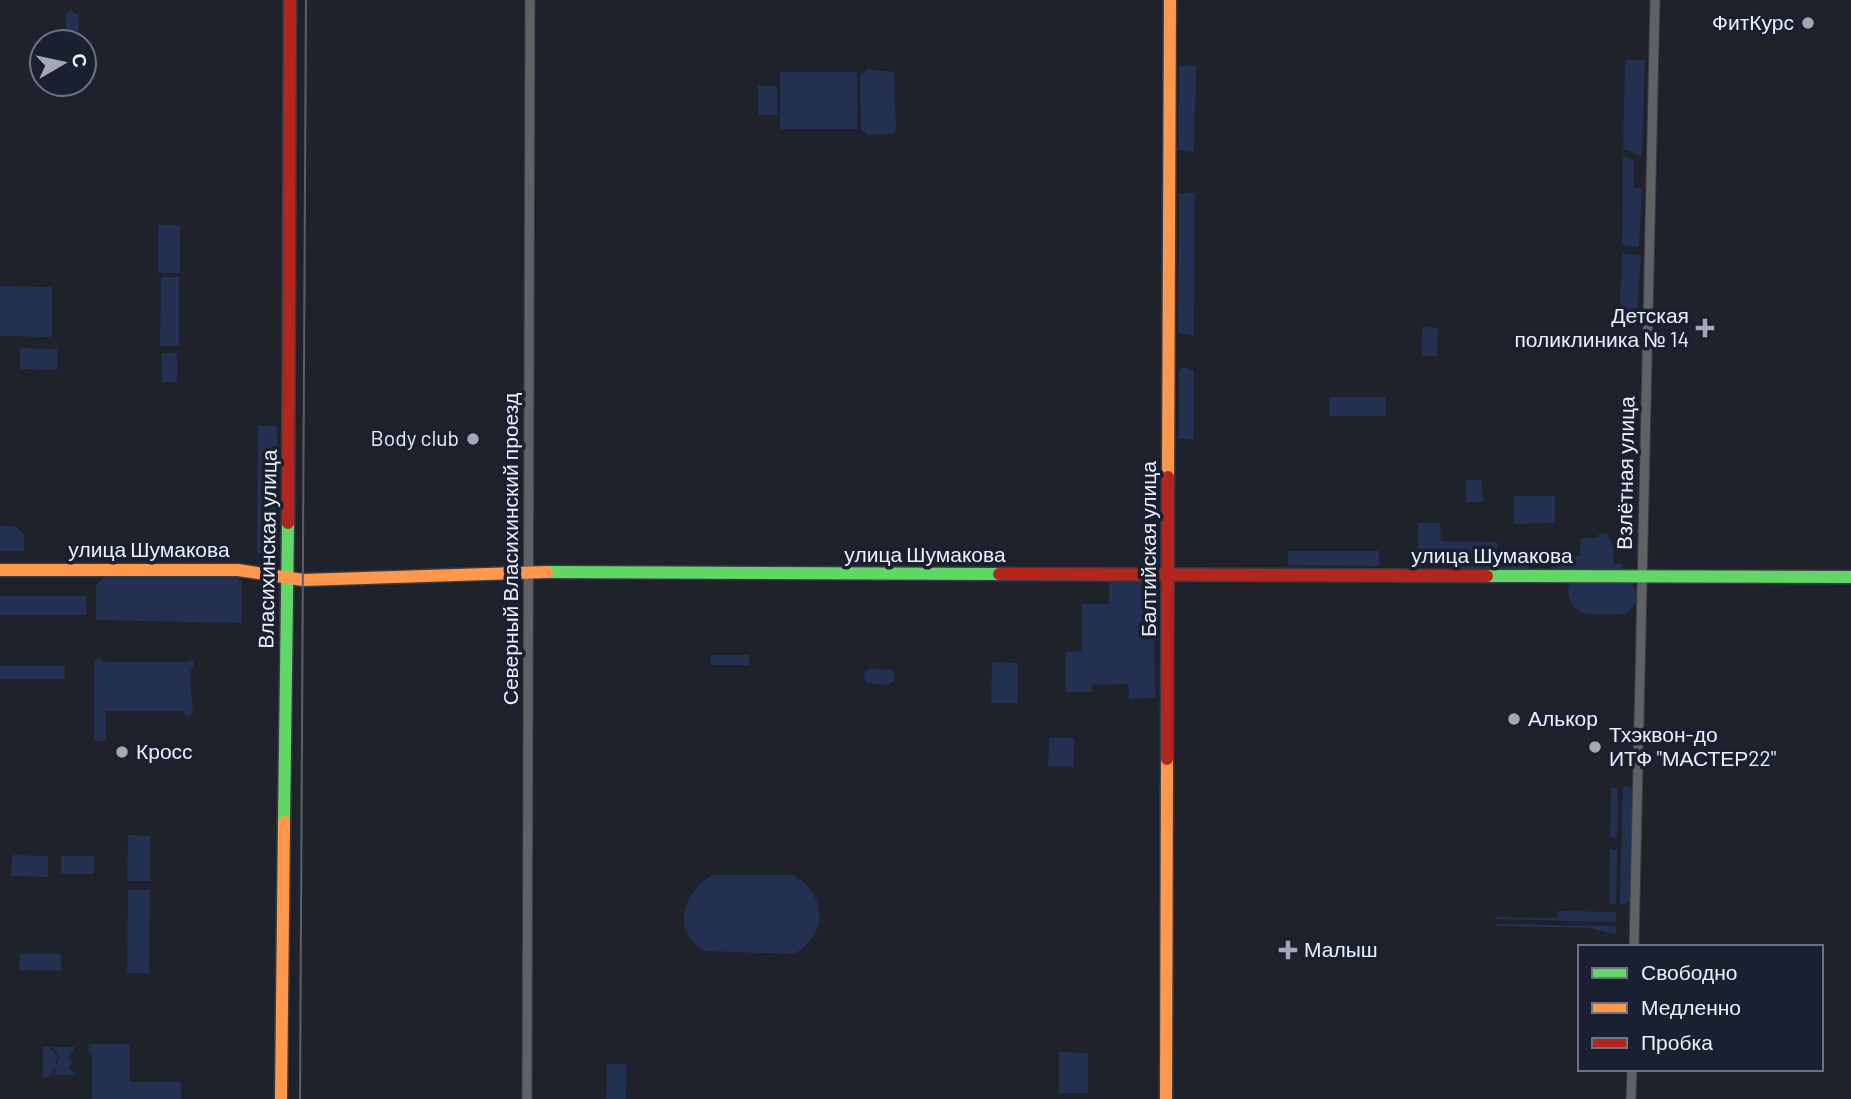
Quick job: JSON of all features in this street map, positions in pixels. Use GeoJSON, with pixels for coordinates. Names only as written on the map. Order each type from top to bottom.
{"type":"FeatureCollection","features":[{"type":"Feature","properties":{"kind":"main road","name":"Власихинская улица"},"geometry":{"type":"LineString","coordinates":[[281,1099],[290,0]]}},
{"type":"Feature","properties":{"kind":"main road","name":"Балтийская улица"},"geometry":{"type":"LineString","coordinates":[[1166,1099],[1170,0]]}},
{"type":"Feature","properties":{"kind":"main road","name":"улица Шумакова"},"geometry":{"type":"LineString","coordinates":[[0,570],[238,570],[303,580],[528,573],[1851,577]]}},
{"type":"Feature","properties":{"kind":"street","name":"Северный Власихинский проезд"},"geometry":{"type":"LineString","coordinates":[[527,1099],[530,0]]}},
{"type":"Feature","properties":{"kind":"street","name":"Взлётная улица"},"geometry":{"type":"LineString","coordinates":[[1634,945],[1655,0]]}},
{"type":"Feature","properties":{"kind":"street"},"geometry":{"type":"LineString","coordinates":[[1631,1099],[1632,1071]]}},
{"type":"Feature","properties":{"kind":"shaded area"},"geometry":{"type":"Polygon","coordinates":[[[70,10],[79,15],[79,28],[66,28],[66,15],[70,10]]]}},
{"type":"Feature","properties":{"kind":"shaded area"},"geometry":{"type":"Polygon","coordinates":[[[1625,60],[1645,60],[1642,156],[1623,149],[1625,60]]]}},
{"type":"Feature","properties":{"kind":"shaded area"},"geometry":{"type":"Polygon","coordinates":[[[1196,65],[1194,152],[1178,150],[1179,66],[1196,65]]]}},
{"type":"Feature","properties":{"kind":"shaded area"},"geometry":{"type":"Polygon","coordinates":[[[867,69],[894,72],[896,130],[892,134],[868,135],[861,129],[860,76],[867,69]]]}},
{"type":"Feature","properties":{"kind":"shaded area"},"geometry":{"type":"Polygon","coordinates":[[[780,72],[857,72],[857,129],[780,129],[780,72]]]}},
{"type":"Feature","properties":{"kind":"shaded area"},"geometry":{"type":"Polygon","coordinates":[[[758,86],[777,86],[777,115],[758,115],[758,86]]]}},
{"type":"Feature","properties":{"kind":"shaded area"},"geometry":{"type":"Polygon","coordinates":[[[1623,156],[1634,160],[1634,187],[1642,188],[1639,247],[1622,245],[1623,156]]]}},
{"type":"Feature","properties":{"kind":"shaded area"},"geometry":{"type":"Polygon","coordinates":[[[1179,193],[1195,193],[1194,336],[1178,333],[1179,193]]]}},
{"type":"Feature","properties":{"kind":"shaded area"},"geometry":{"type":"Polygon","coordinates":[[[158,225],[180,225],[180,273],[158,273],[158,225]]]}},
{"type":"Feature","properties":{"kind":"shaded area"},"geometry":{"type":"Polygon","coordinates":[[[1622,253],[1641,256],[1637,310],[1620,309],[1622,253]]]}},
{"type":"Feature","properties":{"kind":"shaded area"},"geometry":{"type":"Polygon","coordinates":[[[161,277],[179,277],[179,346],[160,346],[161,277]]]}},
{"type":"Feature","properties":{"kind":"shaded area"},"geometry":{"type":"Polygon","coordinates":[[[0,286],[52,287],[52,337],[0,336],[0,286]]]}},
{"type":"Feature","properties":{"kind":"shaded area"},"geometry":{"type":"Polygon","coordinates":[[[1422,327],[1438,328],[1437,356],[1421,356],[1422,327]]]}},
{"type":"Feature","properties":{"kind":"shaded area"},"geometry":{"type":"Polygon","coordinates":[[[20,348],[57,349],[57,370],[20,369],[20,348]]]}},
{"type":"Feature","properties":{"kind":"shaded area"},"geometry":{"type":"Polygon","coordinates":[[[162,353],[177,353],[177,382],[162,382],[162,353]]]}},
{"type":"Feature","properties":{"kind":"shaded area"},"geometry":{"type":"Polygon","coordinates":[[[1183,367],[1194,370],[1194,439],[1179,439],[1179,371],[1183,367]]]}},
{"type":"Feature","properties":{"kind":"shaded area"},"geometry":{"type":"Polygon","coordinates":[[[1329,397],[1386,397],[1386,416],[1329,416],[1329,397]]]}},
{"type":"Feature","properties":{"kind":"shaded area"},"geometry":{"type":"Polygon","coordinates":[[[258,426],[277,426],[278,553],[257,553],[258,426]]]}},
{"type":"Feature","properties":{"kind":"shaded area"},"geometry":{"type":"Polygon","coordinates":[[[1466,480],[1482,480],[1483,502],[1466,502],[1466,480]]]}},
{"type":"Feature","properties":{"kind":"shaded area"},"geometry":{"type":"Polygon","coordinates":[[[1514,496],[1555,496],[1555,523],[1514,524],[1514,496]]]}},
{"type":"Feature","properties":{"kind":"shaded area"},"geometry":{"type":"Polygon","coordinates":[[[1418,523],[1440,523],[1441,541],[1497,542],[1497,557],[1539,558],[1526,570],[1456,569],[1453,560],[1418,560],[1418,523]]]}},
{"type":"Feature","properties":{"kind":"shaded area"},"geometry":{"type":"Polygon","coordinates":[[[0,526],[14,526],[24,534],[24,551],[0,551],[0,526]]]}},
{"type":"Feature","properties":{"kind":"shaded area"},"geometry":{"type":"Polygon","coordinates":[[[1607,533],[1614,548],[1613,564],[1623,564],[1623,570],[1552,570],[1552,556],[1580,556],[1581,538],[1598,538],[1599,534],[1607,533]]]}},
{"type":"Feature","properties":{"kind":"shaded area"},"geometry":{"type":"Polygon","coordinates":[[[1288,551],[1379,551],[1379,566],[1288,565],[1288,551]]]}},
{"type":"Feature","properties":{"kind":"shaded area"},"geometry":{"type":"Polygon","coordinates":[[[103,578],[236,578],[242,581],[242,623],[96,620],[96,585],[103,578]]]}},
{"type":"Feature","properties":{"kind":"shaded area"},"geometry":{"type":"Polygon","coordinates":[[[1154,581],[1155,698],[1129,699],[1128,684],[1092,685],[1092,692],[1065,692],[1065,652],[1082,651],[1082,604],[1109,604],[1109,582],[1154,581]]]}},
{"type":"Feature","properties":{"kind":"shaded area"},"geometry":{"type":"Polygon","coordinates":[[[1572,582],[1631,583],[1636,591],[1636,602],[1626,614],[1587,614],[1573,606],[1569,598],[1568,587],[1572,582]]]}},
{"type":"Feature","properties":{"kind":"shaded area"},"geometry":{"type":"Polygon","coordinates":[[[0,596],[86,596],[86,615],[0,615],[0,596]]]}},
{"type":"Feature","properties":{"kind":"shaded area"},"geometry":{"type":"Polygon","coordinates":[[[711,655],[749,655],[749,665],[711,665],[711,655]]]}},
{"type":"Feature","properties":{"kind":"shaded area"},"geometry":{"type":"Polygon","coordinates":[[[98,658],[106,662],[194,660],[195,665],[190,672],[193,715],[187,716],[182,711],[106,711],[106,741],[94,741],[94,663],[98,658]]]}},
{"type":"Feature","properties":{"kind":"shaded area"},"geometry":{"type":"Polygon","coordinates":[[[992,662],[1018,663],[1018,703],[991,703],[992,662]]]}},
{"type":"Feature","properties":{"kind":"shaded area"},"geometry":{"type":"Polygon","coordinates":[[[0,666],[65,666],[65,679],[0,679],[0,666]]]}},
{"type":"Feature","properties":{"kind":"shaded area"},"geometry":{"type":"Polygon","coordinates":[[[870,668],[893,670],[895,681],[888,685],[867,683],[863,674],[870,668]]]}},
{"type":"Feature","properties":{"kind":"shaded area"},"geometry":{"type":"Polygon","coordinates":[[[1049,738],[1074,738],[1074,767],[1048,766],[1049,738]]]}},
{"type":"Feature","properties":{"kind":"shaded area"},"geometry":{"type":"Polygon","coordinates":[[[1623,787],[1630,787],[1634,792],[1631,902],[1620,905],[1623,787]]]}},
{"type":"Feature","properties":{"kind":"shaded area"},"geometry":{"type":"Polygon","coordinates":[[[1611,788],[1618,788],[1617,837],[1610,837],[1611,788]]]}},
{"type":"Feature","properties":{"kind":"shaded area"},"geometry":{"type":"Polygon","coordinates":[[[128,835],[150,836],[150,881],[127,881],[128,835]]]}},
{"type":"Feature","properties":{"kind":"shaded area"},"geometry":{"type":"Polygon","coordinates":[[[1610,850],[1617,850],[1616,904],[1609,904],[1610,850]]]}},
{"type":"Feature","properties":{"kind":"shaded area"},"geometry":{"type":"Polygon","coordinates":[[[12,855],[48,856],[48,877],[11,876],[12,855]]]}},
{"type":"Feature","properties":{"kind":"shaded area"},"geometry":{"type":"Polygon","coordinates":[[[61,856],[94,856],[94,874],[61,874],[61,856]]]}},
{"type":"Feature","properties":{"kind":"shaded area"},"geometry":{"type":"Polygon","coordinates":[[[713,875],[793,875],[804,883],[817,903],[818,926],[813,936],[794,954],[704,951],[693,943],[687,933],[684,912],[694,891],[713,875]]]}},
{"type":"Feature","properties":{"kind":"shaded area"},"geometry":{"type":"Polygon","coordinates":[[[128,890],[150,890],[149,973],[127,973],[128,890]]]}},
{"type":"Feature","properties":{"kind":"shaded area"},"geometry":{"type":"Polygon","coordinates":[[[1558,911],[1616,912],[1616,922],[1495,919],[1557,918],[1558,911]]]}},
{"type":"Feature","properties":{"kind":"shaded area"},"geometry":{"type":"Polygon","coordinates":[[[1495,924],[1616,926],[1616,934],[1588,928],[1495,924]]]}},
{"type":"Feature","properties":{"kind":"shaded area"},"geometry":{"type":"Polygon","coordinates":[[[20,953],[61,954],[61,971],[19,970],[20,953]]]}},
{"type":"Feature","properties":{"kind":"shaded area"},"geometry":{"type":"Polygon","coordinates":[[[130,1044],[130,1082],[181,1082],[181,1099],[92,1099],[92,1056],[88,1050],[89,1045],[130,1044]]]}},
{"type":"Feature","properties":{"kind":"shaded area"},"geometry":{"type":"Polygon","coordinates":[[[43,1047],[49,1047],[58,1057],[55,1062],[57,1065],[59,1056],[52,1047],[76,1047],[69,1056],[72,1062],[69,1068],[76,1075],[54,1075],[58,1067],[49,1077],[43,1077],[43,1047]]]}},
{"type":"Feature","properties":{"kind":"shaded area"},"geometry":{"type":"Polygon","coordinates":[[[1059,1052],[1088,1053],[1088,1093],[1059,1093],[1059,1052]]]}},
{"type":"Feature","properties":{"kind":"shaded area"},"geometry":{"type":"Polygon","coordinates":[[[607,1064],[627,1064],[626,1099],[606,1099],[607,1064]]]}},
{"type":"Feature","properties":{"kind":"tram line"},"geometry":{"type":"LineString","coordinates":[[300,1099],[306,0]]}},
{"type":"Feature","properties":{"kind":"traffic: fast"},"geometry":{"type":"LineString","coordinates":[[284,822],[288,523]]}},
{"type":"Feature","properties":{"kind":"traffic: fast"},"geometry":{"type":"LineString","coordinates":[[547,572],[999,574]]}},
{"type":"Feature","properties":{"kind":"traffic: fast"},"geometry":{"type":"LineString","coordinates":[[1487,576],[1851,577]]}},
{"type":"Feature","properties":{"kind":"traffic: slow"},"geometry":{"type":"LineString","coordinates":[[1168,477],[1170,0]]}},
{"type":"Feature","properties":{"kind":"traffic: slow"},"geometry":{"type":"LineString","coordinates":[[0,570],[238,570],[303,580],[547,572]]}},
{"type":"Feature","properties":{"kind":"traffic: slow"},"geometry":{"type":"LineString","coordinates":[[1166,1099],[1167,759]]}},
{"type":"Feature","properties":{"kind":"traffic: slow"},"geometry":{"type":"LineString","coordinates":[[281,1099],[284,822]]}},
{"type":"Feature","properties":{"kind":"traffic: jam"},"geometry":{"type":"LineString","coordinates":[[288,523],[290,0]]}},
{"type":"Feature","properties":{"kind":"traffic: jam"},"geometry":{"type":"LineString","coordinates":[[1167,759],[1168,477]]}},
{"type":"Feature","properties":{"kind":"traffic: jam"},"geometry":{"type":"LineString","coordinates":[[999,574],[1487,576]]}},
{"type":"Feature","properties":{"kind":"place","name":"ФитКурс"},"geometry":{"type":"Point","coordinates":[1808,23]}},
{"type":"Feature","properties":{"kind":"place","name":"Детская поликлиника № 14"},"geometry":{"type":"Point","coordinates":[1705,328]}},
{"type":"Feature","properties":{"kind":"place","name":"Body club"},"geometry":{"type":"Point","coordinates":[473,439]}},
{"type":"Feature","properties":{"kind":"place","name":"Алькор"},"geometry":{"type":"Point","coordinates":[1514,719]}},
{"type":"Feature","properties":{"kind":"place","name":"Тхэквон-до ИТФ \"МАСТЕР22\""},"geometry":{"type":"Point","coordinates":[1595,747]}},
{"type":"Feature","properties":{"kind":"place","name":"Кросс"},"geometry":{"type":"Point","coordinates":[122,752]}},
{"type":"Feature","properties":{"kind":"place","name":"Малыш"},"geometry":{"type":"Point","coordinates":[1288,950]}}]}
